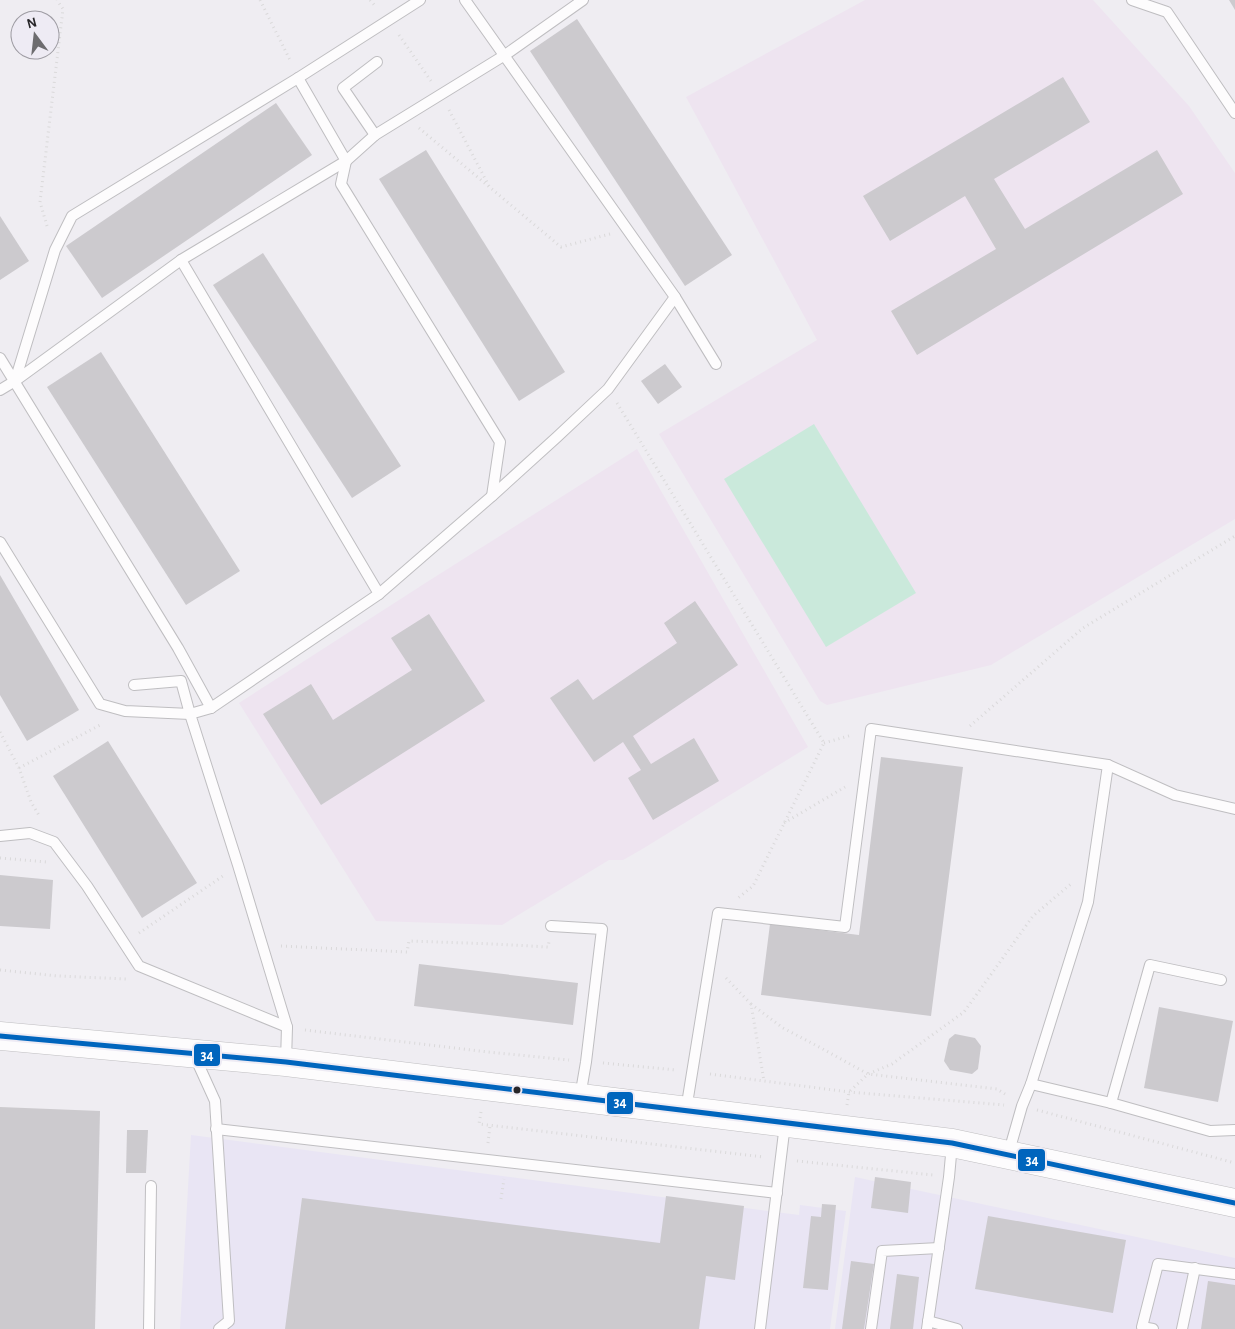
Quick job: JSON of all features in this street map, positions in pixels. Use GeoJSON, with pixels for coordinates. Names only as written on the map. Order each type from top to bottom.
{"type":"FeatureCollection","features":[{"type":"Feature","properties":{"kind":"street"},"geometry":{"type":"LineString","coordinates":[[0,1036],[286,1062],[952,1143],[1235,1203]]}},
{"type":"Feature","properties":{"kind":"lane"},"geometry":{"type":"LineString","coordinates":[[15,381],[55,250],[72,216],[298,78],[420,0]]}},
{"type":"Feature","properties":{"kind":"lane"},"geometry":{"type":"LineString","coordinates":[[465,0],[675,297],[716,364]]}},
{"type":"Feature","properties":{"kind":"lane"},"geometry":{"type":"LineString","coordinates":[[0,390],[181,260],[346,161],[375,135],[505,55],[583,0]]}},
{"type":"Feature","properties":{"kind":"lane"},"geometry":{"type":"LineString","coordinates":[[1132,0],[1167,12],[1235,113]]}},
{"type":"Feature","properties":{"kind":"lane"},"geometry":{"type":"LineString","coordinates":[[375,135],[343,88],[378,62]]}},
{"type":"Feature","properties":{"kind":"lane"},"geometry":{"type":"LineString","coordinates":[[298,78],[346,161],[341,184],[500,442],[492,496]]}},
{"type":"Feature","properties":{"kind":"lane"},"geometry":{"type":"LineString","coordinates":[[181,260],[379,594]]}},
{"type":"Feature","properties":{"kind":"lane"},"geometry":{"type":"LineString","coordinates":[[0,542],[100,704],[125,711],[190,714],[210,708],[379,594],[492,496],[608,388],[675,297]]}},
{"type":"Feature","properties":{"kind":"lane"},"geometry":{"type":"LineString","coordinates":[[0,358],[178,648],[210,708]]}},
{"type":"Feature","properties":{"kind":"lane"},"geometry":{"type":"LineString","coordinates":[[134,685],[181,681],[287,1028],[286,1062]]}},
{"type":"Feature","properties":{"kind":"lane"},"geometry":{"type":"LineString","coordinates":[[686,1111],[718,913],[845,927],[871,729],[1108,765],[1175,795],[1235,809]]}},
{"type":"Feature","properties":{"kind":"lane"},"geometry":{"type":"LineString","coordinates":[[1008,1156],[1022,1106],[1031,1084],[1088,902],[1108,765]]}},
{"type":"Feature","properties":{"kind":"lane"},"geometry":{"type":"LineString","coordinates":[[0,836],[30,833],[54,842],[88,886],[139,966],[287,1028]]}},
{"type":"Feature","properties":{"kind":"lane"},"geometry":{"type":"LineString","coordinates":[[551,926],[602,929],[580,1098]]}},
{"type":"Feature","properties":{"kind":"lane"},"geometry":{"type":"LineString","coordinates":[[1111,1103],[1150,965],[1221,980]]}},
{"type":"Feature","properties":{"kind":"lane"},"geometry":{"type":"LineString","coordinates":[[193,1054],[215,1100],[228,1321],[219,1329]]}},
{"type":"Feature","properties":{"kind":"lane"},"geometry":{"type":"LineString","coordinates":[[1031,1084],[1111,1103],[1210,1131],[1235,1130]]}},
{"type":"Feature","properties":{"kind":"lane"},"geometry":{"type":"LineString","coordinates":[[760,1329],[785,1122]]}},
{"type":"Feature","properties":{"kind":"lane"},"geometry":{"type":"LineString","coordinates":[[216,1129],[776,1193]]}},
{"type":"Feature","properties":{"kind":"lane"},"geometry":{"type":"LineString","coordinates":[[952,1143],[928,1325],[957,1329]]}},
{"type":"Feature","properties":{"kind":"lane"},"geometry":{"type":"LineString","coordinates":[[149,1329],[151,1186]]}},
{"type":"Feature","properties":{"kind":"lane"},"geometry":{"type":"LineString","coordinates":[[871,1329],[882,1251],[939,1248]]}},
{"type":"Feature","properties":{"kind":"lane"},"geometry":{"type":"LineString","coordinates":[[1153,1329],[1142,1326],[1158,1264],[1235,1274]]}},
{"type":"Feature","properties":{"kind":"lane"},"geometry":{"type":"LineString","coordinates":[[1182,1329],[1195,1268]]}},
{"type":"Feature","properties":{"kind":"path"},"geometry":{"type":"LineString","coordinates":[[55,250],[40,202],[63,9],[57,0]]}},
{"type":"Feature","properties":{"kind":"path"},"geometry":{"type":"LineString","coordinates":[[260,0],[298,78]]}},
{"type":"Feature","properties":{"kind":"path"},"geometry":{"type":"LineString","coordinates":[[389,20],[440,94],[491,188]]}},
{"type":"Feature","properties":{"kind":"path"},"geometry":{"type":"LineString","coordinates":[[405,116],[561,248],[628,230]]}},
{"type":"Feature","properties":{"kind":"path"},"geometry":{"type":"LineString","coordinates":[[608,388],[824,743]]}},
{"type":"Feature","properties":{"kind":"path"},"geometry":{"type":"LineString","coordinates":[[952,741],[1083,628],[1235,536]]}},
{"type":"Feature","properties":{"kind":"path"},"geometry":{"type":"LineString","coordinates":[[19,768],[125,711]]}},
{"type":"Feature","properties":{"kind":"path"},"geometry":{"type":"LineString","coordinates":[[718,913],[753,886],[824,743],[871,729]]}},
{"type":"Feature","properties":{"kind":"path"},"geometry":{"type":"LineString","coordinates":[[0,732],[19,768],[31,802],[54,842]]}},
{"type":"Feature","properties":{"kind":"path"},"geometry":{"type":"LineString","coordinates":[[784,823],[865,775]]}},
{"type":"Feature","properties":{"kind":"path"},"geometry":{"type":"LineString","coordinates":[[0,858],[55,862]]}},
{"type":"Feature","properties":{"kind":"path"},"geometry":{"type":"LineString","coordinates":[[124,943],[238,865]]}},
{"type":"Feature","properties":{"kind":"path"},"geometry":{"type":"LineString","coordinates":[[848,1092],[868,1074],[892,1064],[964,1012],[1033,916],[1093,866]]}},
{"type":"Feature","properties":{"kind":"path"},"geometry":{"type":"LineString","coordinates":[[280,946],[407,952],[409,941],[548,947],[551,926]]}},
{"type":"Feature","properties":{"kind":"path"},"geometry":{"type":"LineString","coordinates":[[710,961],[751,1004],[783,1028],[868,1074],[997,1089],[1022,1106]]}},
{"type":"Feature","properties":{"kind":"path"},"geometry":{"type":"LineString","coordinates":[[0,970],[58,976],[131,980],[126,972]]}},
{"type":"Feature","properties":{"kind":"path"},"geometry":{"type":"LineString","coordinates":[[751,1004],[764,1081]]}},
{"type":"Feature","properties":{"kind":"path"},"geometry":{"type":"LineString","coordinates":[[287,1028],[488,1052],[692,1072],[848,1092],[1022,1106],[1235,1163]]}},
{"type":"Feature","properties":{"kind":"path"},"geometry":{"type":"LineString","coordinates":[[480,1124],[949,1177]]}},
{"type":"Feature","properties":{"kind":"shaded area"},"geometry":{"type":"Polygon","coordinates":[[[865,0],[1093,0],[1189,106],[1235,173],[1235,519],[991,665],[827,705],[820,701],[659,434],[817,340],[686,97],[865,0]]]}},
{"type":"Feature","properties":{"kind":"shaded area"},"geometry":{"type":"Polygon","coordinates":[[[637,449],[808,747],[644,848],[623,860],[609,860],[502,925],[376,921],[239,703],[637,449]]]}},
{"type":"Feature","properties":{"kind":"shaded area"},"geometry":{"type":"Polygon","coordinates":[[[191,1135],[799,1215],[800,1205],[846,1211],[830,1329],[180,1329],[191,1135]]]}},
{"type":"Feature","properties":{"kind":"shaded area"},"geometry":{"type":"Polygon","coordinates":[[[855,1177],[1235,1258],[1235,1329],[835,1329],[855,1177]]]}},
{"type":"Feature","properties":{"kind":"green space"},"geometry":{"type":"Polygon","coordinates":[[[814,424],[916,593],[826,647],[724,479],[814,424]]]}},
{"type":"Feature","properties":{"kind":"building"},"geometry":{"type":"Polygon","coordinates":[[[1229,0],[1235,0],[1235,10],[1229,0]]]}},
{"type":"Feature","properties":{"kind":"building"},"geometry":{"type":"Polygon","coordinates":[[[577,19],[732,255],[685,286],[530,51],[577,19]]]}},
{"type":"Feature","properties":{"kind":"building"},"geometry":{"type":"Polygon","coordinates":[[[1063,77],[1090,122],[994,179],[1025,229],[1157,150],[1183,194],[917,355],[891,311],[996,249],[965,196],[890,241],[863,196],[1063,77]]]}},
{"type":"Feature","properties":{"kind":"building"},"geometry":{"type":"Polygon","coordinates":[[[276,103],[312,155],[102,298],[66,246],[276,103]]]}},
{"type":"Feature","properties":{"kind":"building"},"geometry":{"type":"Polygon","coordinates":[[[426,150],[565,372],[519,401],[379,179],[426,150]]]}},
{"type":"Feature","properties":{"kind":"building"},"geometry":{"type":"Polygon","coordinates":[[[0,216],[29,261],[0,280],[0,216]]]}},
{"type":"Feature","properties":{"kind":"building"},"geometry":{"type":"Polygon","coordinates":[[[263,253],[401,466],[352,498],[213,285],[263,253]]]}},
{"type":"Feature","properties":{"kind":"building"},"geometry":{"type":"Polygon","coordinates":[[[101,352],[240,571],[186,605],[47,387],[101,352]]]}},
{"type":"Feature","properties":{"kind":"building"},"geometry":{"type":"Polygon","coordinates":[[[665,364],[682,387],[658,404],[641,381],[665,364]]]}},
{"type":"Feature","properties":{"kind":"building"},"geometry":{"type":"Polygon","coordinates":[[[0,575],[79,710],[27,741],[0,695],[0,575]]]}},
{"type":"Feature","properties":{"kind":"building"},"geometry":{"type":"Polygon","coordinates":[[[695,601],[738,665],[633,736],[651,764],[694,738],[719,781],[653,820],[628,778],[641,770],[623,742],[594,762],[550,698],[578,679],[593,700],[677,643],[664,623],[695,601]]]}},
{"type":"Feature","properties":{"kind":"building"},"geometry":{"type":"Polygon","coordinates":[[[429,614],[485,701],[321,805],[263,714],[311,684],[333,720],[412,670],[391,638],[429,614]]]}},
{"type":"Feature","properties":{"kind":"building"},"geometry":{"type":"Polygon","coordinates":[[[108,741],[197,883],[142,918],[53,776],[108,741]]]}},
{"type":"Feature","properties":{"kind":"building"},"geometry":{"type":"Polygon","coordinates":[[[881,757],[963,767],[931,1016],[761,995],[770,924],[859,935],[881,757]]]}},
{"type":"Feature","properties":{"kind":"building"},"geometry":{"type":"Polygon","coordinates":[[[0,875],[53,880],[50,929],[0,926],[0,875]]]}},
{"type":"Feature","properties":{"kind":"building"},"geometry":{"type":"Polygon","coordinates":[[[419,964],[578,983],[573,1025],[414,1006],[419,964]]]}},
{"type":"Feature","properties":{"kind":"building"},"geometry":{"type":"Polygon","coordinates":[[[1159,1007],[1233,1021],[1218,1102],[1144,1088],[1159,1007]]]}},
{"type":"Feature","properties":{"kind":"building"},"geometry":{"type":"Polygon","coordinates":[[[955,1034],[975,1038],[981,1046],[978,1069],[972,1074],[950,1070],[944,1061],[949,1039],[955,1034]]]}},
{"type":"Feature","properties":{"kind":"building"},"geometry":{"type":"Polygon","coordinates":[[[0,1107],[100,1111],[95,1329],[0,1329],[0,1107]]]}},
{"type":"Feature","properties":{"kind":"building"},"geometry":{"type":"Polygon","coordinates":[[[127,1130],[148,1130],[146,1173],[126,1173],[127,1130]]]}},
{"type":"Feature","properties":{"kind":"building"},"geometry":{"type":"Polygon","coordinates":[[[875,1177],[911,1182],[908,1213],[871,1208],[875,1177]]]}},
{"type":"Feature","properties":{"kind":"building"},"geometry":{"type":"Polygon","coordinates":[[[666,1196],[744,1206],[735,1280],[706,1276],[699,1329],[285,1329],[302,1198],[660,1243],[666,1196]]]}},
{"type":"Feature","properties":{"kind":"building"},"geometry":{"type":"Polygon","coordinates":[[[822,1204],[836,1205],[828,1290],[803,1288],[811,1216],[821,1217],[822,1204]]]}},
{"type":"Feature","properties":{"kind":"building"},"geometry":{"type":"Polygon","coordinates":[[[988,1216],[1126,1240],[1113,1313],[975,1289],[988,1216]]]}},
{"type":"Feature","properties":{"kind":"building"},"geometry":{"type":"Polygon","coordinates":[[[851,1261],[874,1264],[864,1329],[842,1329],[851,1261]]]}},
{"type":"Feature","properties":{"kind":"building"},"geometry":{"type":"Polygon","coordinates":[[[897,1274],[919,1277],[913,1329],[890,1329],[897,1274]]]}},
{"type":"Feature","properties":{"kind":"building"},"geometry":{"type":"Polygon","coordinates":[[[1208,1281],[1235,1285],[1235,1329],[1201,1329],[1208,1281]]]}},
{"type":"Feature","properties":{"kind":"transit line","name":"34"},"geometry":{"type":"LineString","coordinates":[[0,1036],[286,1062],[952,1143],[1235,1203]]}}]}
